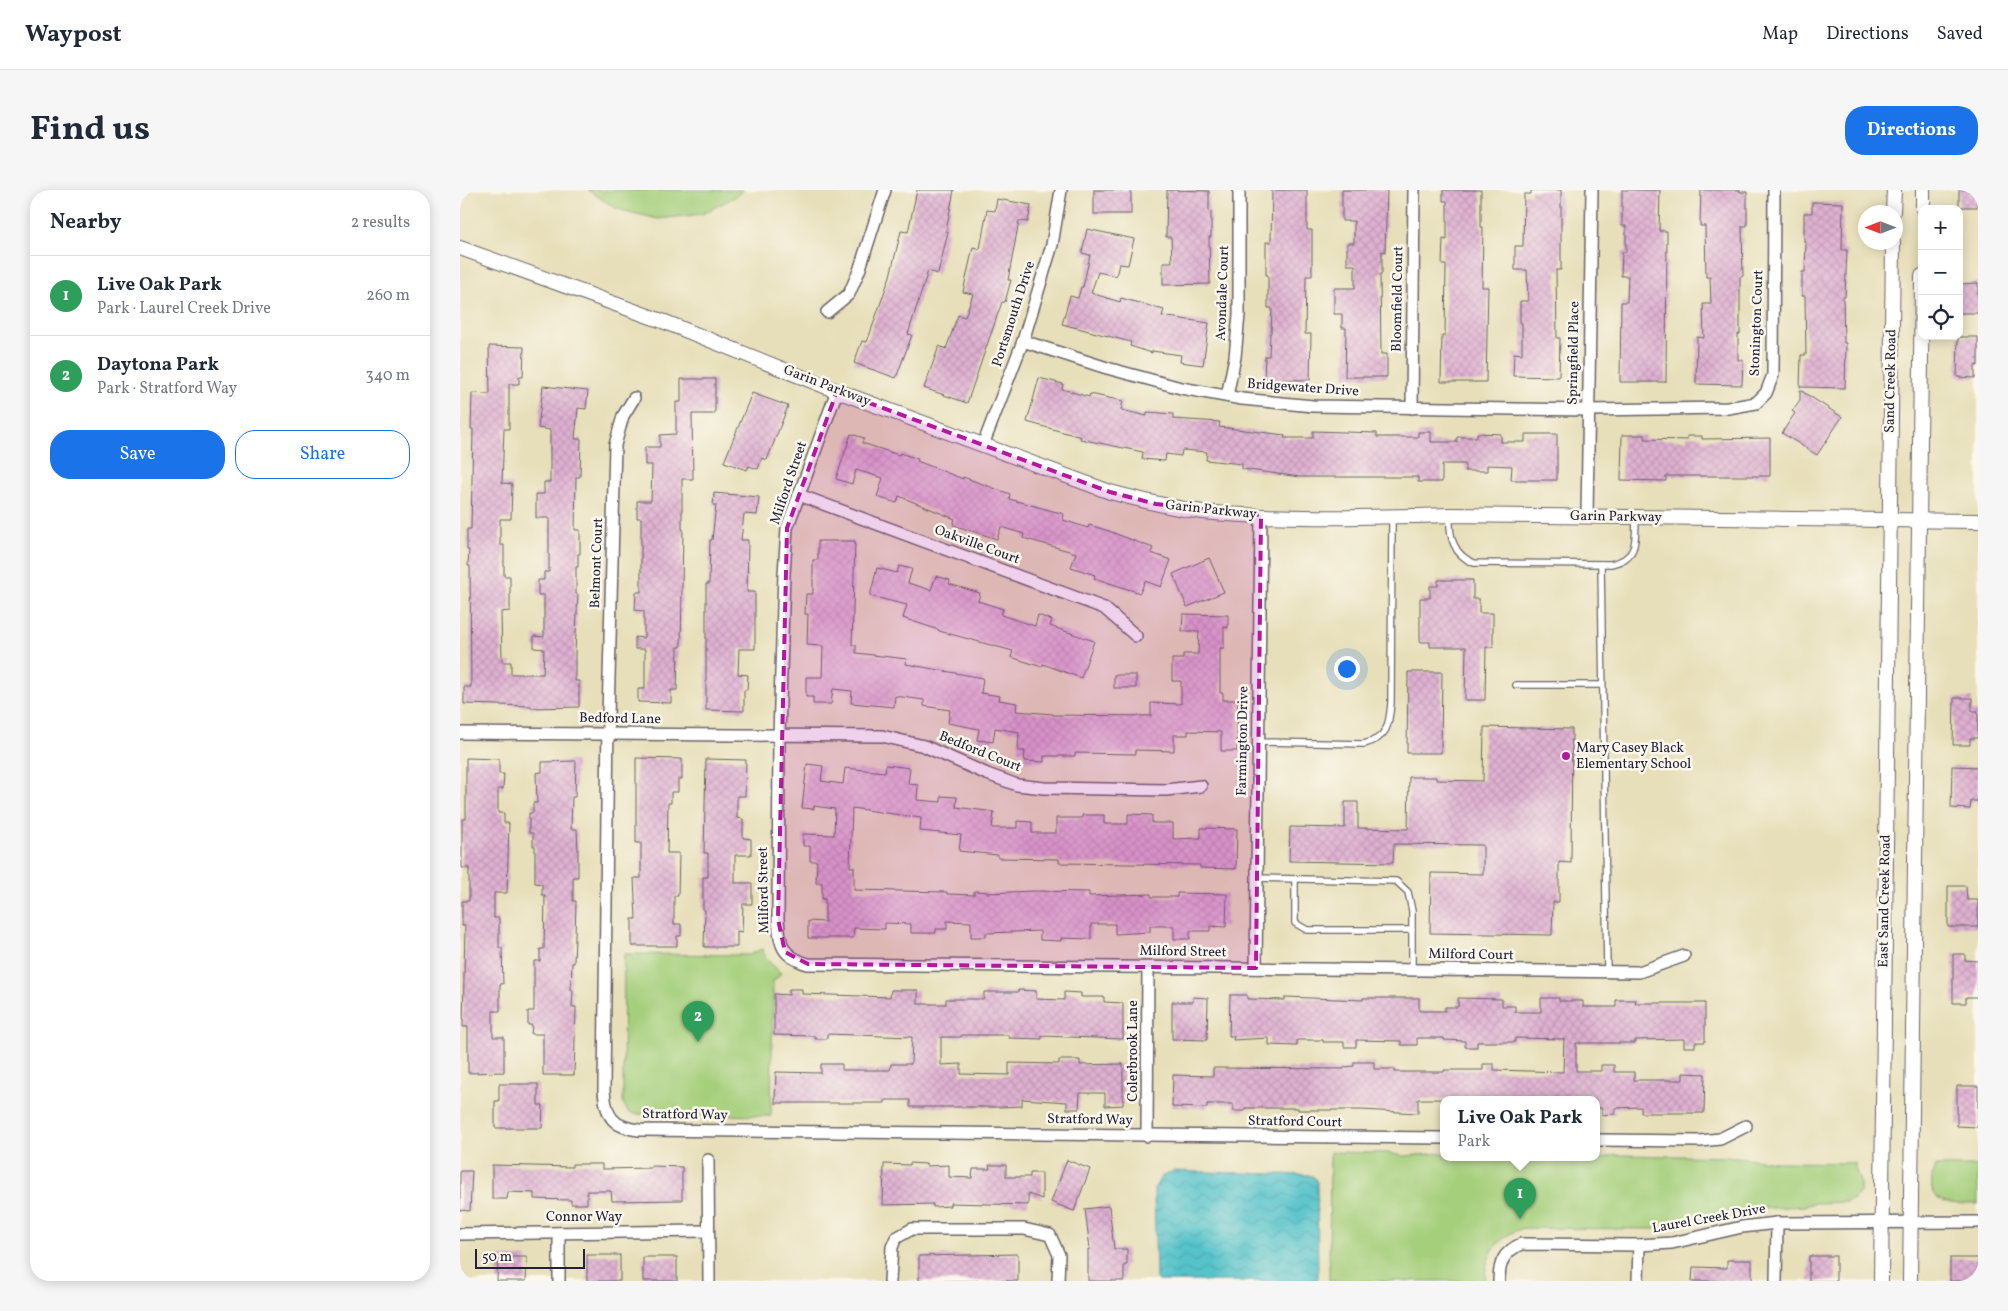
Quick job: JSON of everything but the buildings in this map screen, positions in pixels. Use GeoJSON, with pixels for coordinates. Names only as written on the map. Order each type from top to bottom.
{"type":"FeatureCollection","features":[{"type":"Feature","properties":{"kind":"street"},"geometry":{"type":"LineString","coordinates":[[827,312],[849,294],[859,271],[885,190]]}},
{"type":"Feature","properties":{"kind":"street","name":"Portsmouth Drive"},"geometry":{"type":"LineString","coordinates":[[983,445],[1023,341],[1052,245],[1061,190]]}},
{"type":"Feature","properties":{"kind":"street","name":"Avondale Court"},"geometry":{"type":"LineString","coordinates":[[1227,396],[1235,357],[1239,315],[1239,190]]}},
{"type":"Feature","properties":{"kind":"street","name":"Bloomfield Court"},"geometry":{"type":"LineString","coordinates":[[1412,408],[1414,190]]}},
{"type":"Feature","properties":{"kind":"street","name":"Springfield Place"},"geometry":{"type":"LineString","coordinates":[[1586,517],[1592,190]]}},
{"type":"Feature","properties":{"kind":"street","name":"Stonington Court"},"geometry":{"type":"LineString","coordinates":[[1588,410],[1728,408],[1756,403],[1766,393],[1773,375],[1774,190]]}},
{"type":"Feature","properties":{"kind":"street"},"geometry":{"type":"LineString","coordinates":[[1893,205],[1894,190]]}},
{"type":"Feature","properties":{"kind":"street"},"geometry":{"type":"LineString","coordinates":[[1923,190],[1923,205]]}},
{"type":"Feature","properties":{"kind":"street","name":"Garin Parkway"},"geometry":{"type":"LineString","coordinates":[[460,248],[664,322],[837,391],[1110,492],[1156,504],[1202,512],[1261,515],[1392,517],[1450,515],[1978,521]]}},
{"type":"Feature","properties":{"kind":"street","name":"Sand Creek Road"},"geometry":{"type":"LineString","coordinates":[[1888,520],[1893,250]]}},
{"type":"Feature","properties":{"kind":"street"},"geometry":{"type":"LineString","coordinates":[[1918,521],[1922,295]]}},
{"type":"Feature","properties":{"kind":"street","name":"Bridgewater Drive"},"geometry":{"type":"LineString","coordinates":[[1023,341],[1106,368],[1181,388],[1227,396],[1312,406],[1588,410]]}},
{"type":"Feature","properties":{"kind":"street","name":"Milford Street"},"geometry":{"type":"LineString","coordinates":[[837,391],[787,528],[779,736],[778,919],[779,939],[785,952],[796,960],[808,964],[1256,968]]}},
{"type":"Feature","properties":{"kind":"street","name":"Belmont Court"},"geometry":{"type":"LineString","coordinates":[[608,734],[615,445],[623,416],[634,398]]}},
{"type":"Feature","properties":{"kind":"street","name":"Oakville Court"},"geometry":{"type":"LineString","coordinates":[[799,495],[1104,608],[1136,636]]}},
{"type":"Feature","properties":{"kind":"street","name":"Farmington Drive"},"geometry":{"type":"LineString","coordinates":[[1256,968],[1261,515]]}},
{"type":"Feature","properties":{"kind":"street","name":"East Sand Creek Road"},"geometry":{"type":"LineString","coordinates":[[1881,1281],[1888,520]]}},
{"type":"Feature","properties":{"kind":"street","name":"East Sand Creek Road"},"geometry":{"type":"LineString","coordinates":[[1910,1281],[1918,521]]}},
{"type":"Feature","properties":{"kind":"street","name":"Bedford Lane"},"geometry":{"type":"LineString","coordinates":[[460,733],[779,736]]}},
{"type":"Feature","properties":{"kind":"street","name":"Stratford Way"},"geometry":{"type":"LineString","coordinates":[[608,734],[604,1091],[608,1114],[620,1126],[639,1130],[1147,1136]]}},
{"type":"Feature","properties":{"kind":"street","name":"Bedford Court"},"geometry":{"type":"LineString","coordinates":[[779,736],[882,736],[907,740],[1017,785],[1166,790],[1201,786]]}},
{"type":"Feature","properties":{"kind":"street","name":"Milford Court"},"geometry":{"type":"LineString","coordinates":[[1256,968],[1639,972],[1684,956]]}},
{"type":"Feature","properties":{"kind":"street","name":"Colerbrook Lane"},"geometry":{"type":"LineString","coordinates":[[1147,1136],[1148,967]]}},
{"type":"Feature","properties":{"kind":"street"},"geometry":{"type":"LineString","coordinates":[[1600,1140],[1714,1140],[1746,1126]]}},
{"type":"Feature","properties":{"kind":"street","name":"Stratford Court"},"geometry":{"type":"LineString","coordinates":[[1147,1136],[1440,1138]]}},
{"type":"Feature","properties":{"kind":"street"},"geometry":{"type":"LineString","coordinates":[[708,1160],[709,1281]]}},
{"type":"Feature","properties":{"kind":"street","name":"Laurel Creek Drive"},"geometry":{"type":"LineString","coordinates":[[1499,1281],[1499,1268],[1504,1257],[1513,1248],[1521,1244],[1639,1245],[1672,1243],[1742,1227],[1777,1223],[1978,1222]]}},
{"type":"Feature","properties":{"kind":"street"},"geometry":{"type":"LineString","coordinates":[[1776,1281],[1777,1223]]}},
{"type":"Feature","properties":{"kind":"street"},"geometry":{"type":"LineString","coordinates":[[890,1281],[892,1246],[896,1238],[912,1229],[1024,1229],[1050,1235],[1059,1255],[1058,1281]]}},
{"type":"Feature","properties":{"kind":"street","name":"Connor Way"},"geometry":{"type":"LineString","coordinates":[[460,1234],[708,1232]]}},
{"type":"Feature","properties":{"kind":"street"},"geometry":{"type":"LineString","coordinates":[[559,1233],[560,1281]]}},
{"type":"Feature","properties":{"kind":"street"},"geometry":{"type":"LineString","coordinates":[[1638,1281],[1639,1245]]}},
{"type":"Feature","properties":{"kind":"lane"},"geometry":{"type":"LineString","coordinates":[[1450,515],[1451,539],[1467,560],[1474,563],[1601,564],[1622,561],[1631,554],[1634,546],[1636,517]]}},
{"type":"Feature","properties":{"kind":"lane"},"geometry":{"type":"LineString","coordinates":[[1258,742],[1364,744],[1377,740],[1386,730],[1389,724],[1391,703],[1392,517]]}},
{"type":"Feature","properties":{"kind":"lane"},"geometry":{"type":"LineString","coordinates":[[1601,564],[1607,971]]}},
{"type":"Feature","properties":{"kind":"lane"},"geometry":{"type":"LineString","coordinates":[[1516,685],[1602,685]]}},
{"type":"Feature","properties":{"kind":"lane"},"geometry":{"type":"LineString","coordinates":[[1256,878],[1396,881],[1408,892],[1412,911],[1412,970]]}},
{"type":"Feature","properties":{"kind":"lane"},"geometry":{"type":"LineString","coordinates":[[1295,879],[1295,923],[1307,930],[1412,930]]}},
{"type":"Feature","properties":{"kind":"highlighted area"},"geometry":{"type":"Polygon","coordinates":[[[837,391],[1110,492],[1156,504],[1261,515],[1256,968],[808,964],[785,952],[778,919],[787,528],[837,391]]]}},
{"type":"Feature","properties":{"kind":"green space"},"geometry":{"type":"Polygon","coordinates":[[[588,190],[743,190],[740,194],[702,214],[658,219],[617,209],[588,190]]]}},
{"type":"Feature","properties":{"kind":"green space"},"geometry":{"type":"Polygon","coordinates":[[[762,949],[767,960],[781,973],[773,982],[771,1116],[634,1114],[628,1112],[623,1103],[624,954],[749,955],[762,949]]]}},
{"type":"Feature","properties":{"kind":"green space"},"geometry":{"type":"Polygon","coordinates":[[[1330,1152],[1388,1153],[1404,1156],[1440,1153],[1440,1161],[1600,1161],[1600,1158],[1616,1155],[1737,1157],[1776,1162],[1855,1163],[1855,1169],[1860,1181],[1860,1192],[1856,1197],[1847,1202],[1753,1209],[1695,1224],[1652,1229],[1524,1228],[1507,1236],[1495,1247],[1487,1262],[1485,1281],[1329,1281],[1330,1152]]]}},
{"type":"Feature","properties":{"kind":"green space"},"geometry":{"type":"Polygon","coordinates":[[[1935,1166],[1978,1166],[1978,1204],[1948,1203],[1935,1196],[1932,1189],[1932,1179],[1935,1166]]]}},
{"type":"Feature","properties":{"kind":"water"},"geometry":{"type":"Polygon","coordinates":[[[1173,1171],[1309,1175],[1314,1177],[1317,1182],[1317,1281],[1159,1281],[1156,1279],[1154,1189],[1161,1177],[1173,1171]]]}},
{"type":"Feature","properties":{"kind":"place","name":"Mary Casey Black Elementary School"},"geometry":{"type":"Point","coordinates":[1566,756]}},
{"type":"Feature","properties":{"kind":"place","name":"Daytona Park"},"geometry":{"type":"Point","coordinates":[698,1042]}},
{"type":"Feature","properties":{"kind":"place","name":"Live Oak Park"},"geometry":{"type":"Point","coordinates":[1520,1219]}}]}
